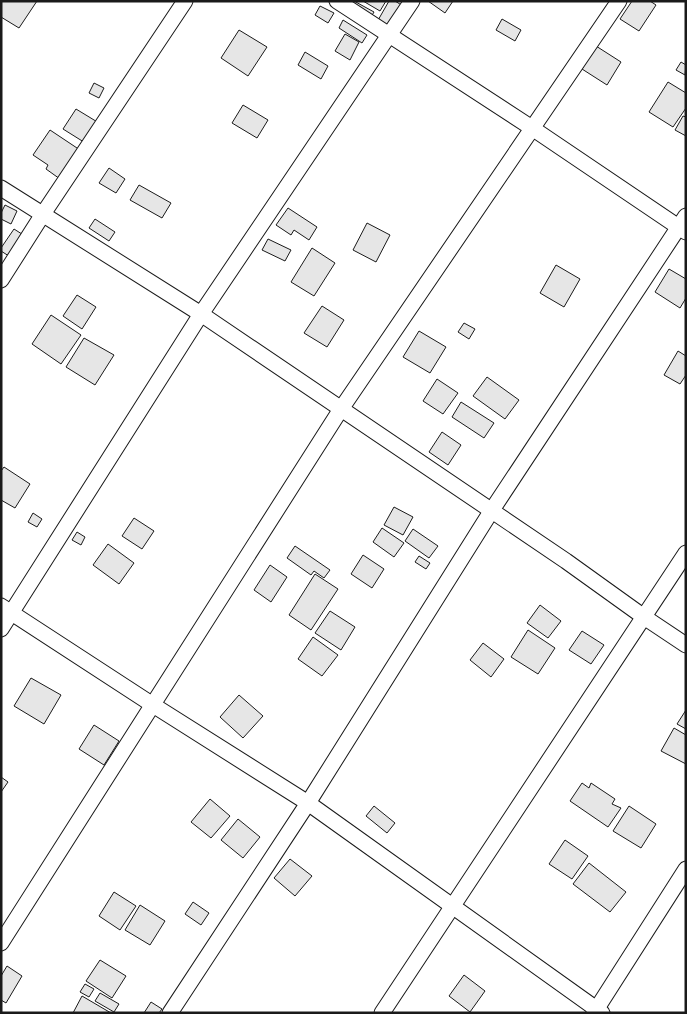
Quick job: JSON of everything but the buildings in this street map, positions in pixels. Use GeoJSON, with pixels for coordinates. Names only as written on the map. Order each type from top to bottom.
{"type":"FeatureCollection","features":[{"type":"Feature","properties":{"kind":"street"},"geometry":{"type":"LineString","coordinates":[[1,280],[185,1]]}},
{"type":"Feature","properties":{"kind":"street"},"geometry":{"type":"LineString","coordinates":[[170,1013],[308,803],[492,510],[683,225],[337,1]]}},
{"type":"Feature","properties":{"kind":"street"},"geometry":{"type":"LineString","coordinates":[[1,630],[7,609],[201,314],[412,1]]}},
{"type":"Feature","properties":{"kind":"street"},"geometry":{"type":"LineString","coordinates":[[1,943],[341,409],[619,1]]}},
{"type":"Feature","properties":{"kind":"street"},"geometry":{"type":"LineString","coordinates":[[1,188],[201,314],[492,510],[686,645]]}},
{"type":"Feature","properties":{"kind":"street"},"geometry":{"type":"LineString","coordinates":[[382,1013],[686,553]]}},
{"type":"Feature","properties":{"kind":"street"},"geometry":{"type":"LineString","coordinates":[[7,609],[153,705],[308,803],[597,1011],[686,869]]}}]}
